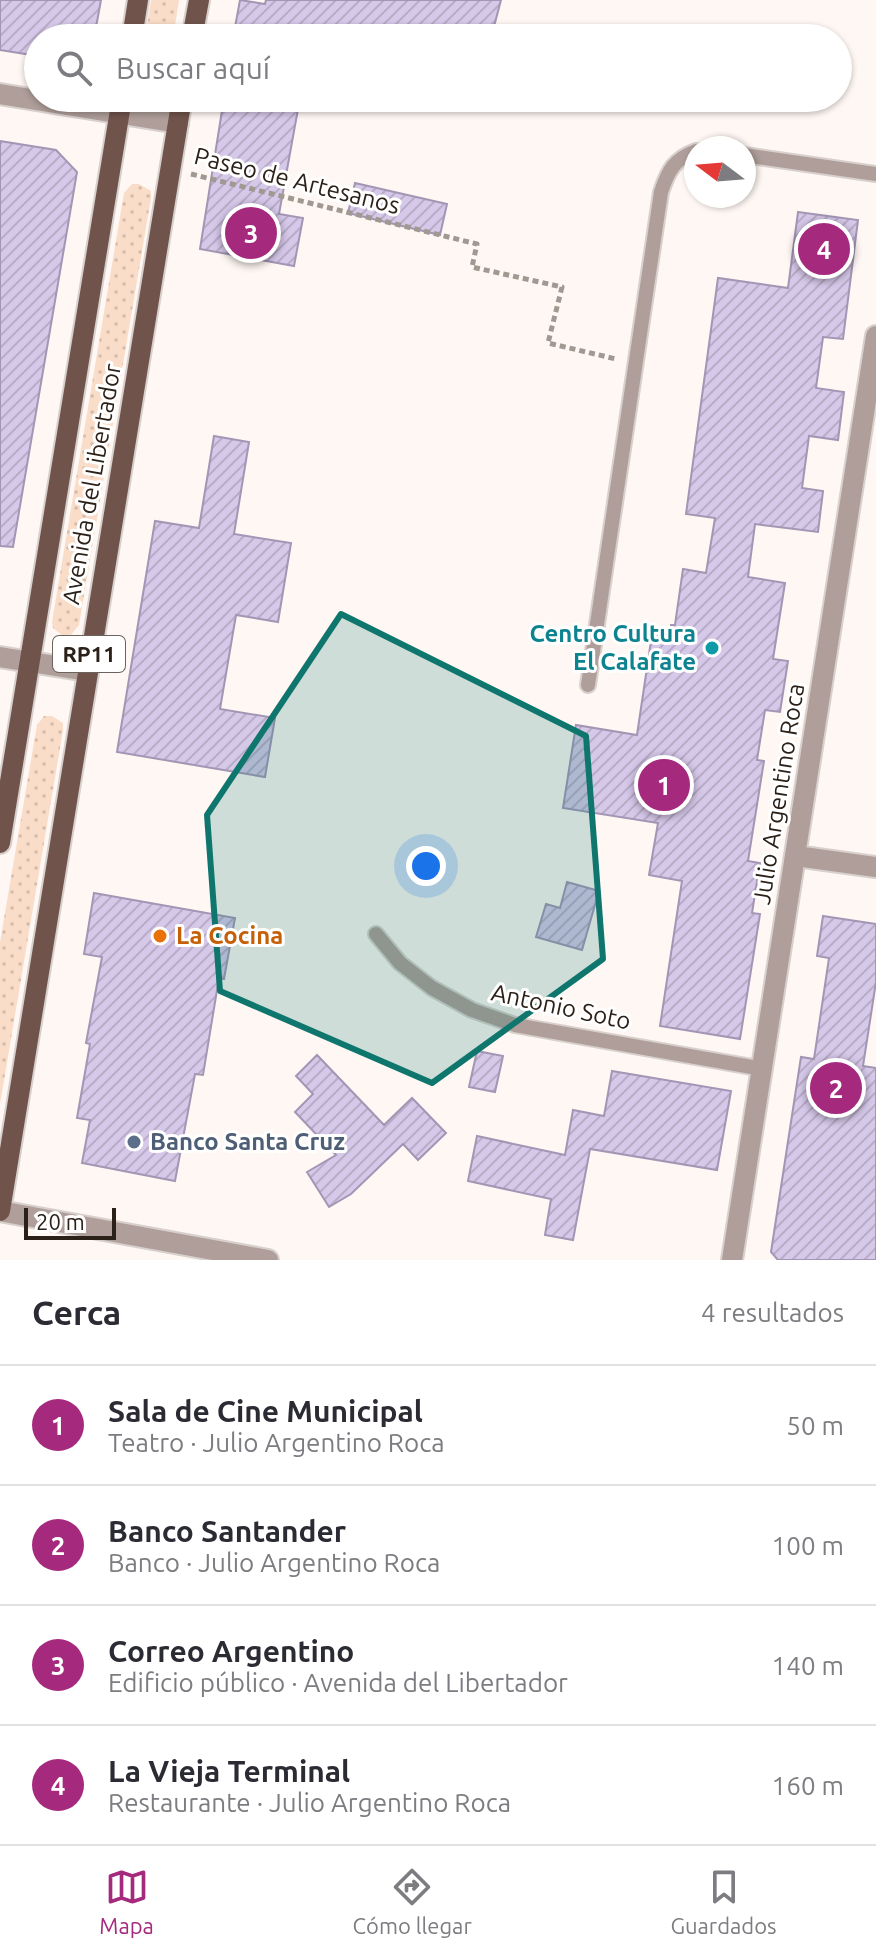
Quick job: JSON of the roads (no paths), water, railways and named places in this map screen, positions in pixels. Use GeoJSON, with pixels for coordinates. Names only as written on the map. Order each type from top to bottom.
{"type":"FeatureCollection","features":[{"type":"Feature","properties":{"kind":"main road"},"geometry":{"type":"LineString","coordinates":[[134,24],[138,0]]}},
{"type":"Feature","properties":{"kind":"main road"},"geometry":{"type":"LineString","coordinates":[[195,24],[199,0]]}},
{"type":"Feature","properties":{"kind":"main road","name":"Avenida del Libertador"},"geometry":{"type":"LineString","coordinates":[[0,843],[120,112]]}},
{"type":"Feature","properties":{"kind":"main road","name":"Avenida del Libertador"},"geometry":{"type":"LineString","coordinates":[[0,1211],[180,112]]}},
{"type":"Feature","properties":{"kind":"street"},"geometry":{"type":"LineString","coordinates":[[0,94],[24,96]]}},
{"type":"Feature","properties":{"kind":"street"},"geometry":{"type":"LineString","coordinates":[[141,112],[178,123]]}},
{"type":"Feature","properties":{"kind":"street","name":"Julio Argentino Roca"},"geometry":{"type":"LineString","coordinates":[[732,1260],[874,368],[876,336]]}},
{"type":"Feature","properties":{"kind":"street"},"geometry":{"type":"LineString","coordinates":[[0,657],[87,671]]}},
{"type":"Feature","properties":{"kind":"street"},"geometry":{"type":"LineString","coordinates":[[796,856],[876,867]]}},
{"type":"Feature","properties":{"kind":"street"},"geometry":{"type":"LineString","coordinates":[[0,1211],[268,1260]]}},
{"type":"Feature","properties":{"kind":"lane"},"geometry":{"type":"LineString","coordinates":[[588,685],[661,192],[667,172],[684,156]]}},
{"type":"Feature","properties":{"kind":"lane"},"geometry":{"type":"LineString","coordinates":[[756,157],[876,174]]}},
{"type":"Feature","properties":{"kind":"lane","name":"Antonio Soto"},"geometry":{"type":"LineString","coordinates":[[376,934],[400,963],[432,988],[472,1010],[515,1025],[763,1069]]}},
{"type":"Feature","properties":{"kind":"place","name":"Correo Argentino"},"geometry":{"type":"Point","coordinates":[251,233]}},
{"type":"Feature","properties":{"kind":"place","name":"La Vieja Terminal"},"geometry":{"type":"Point","coordinates":[824,249]}},
{"type":"Feature","properties":{"kind":"place","name":"Centro Cultura El Calafate"},"geometry":{"type":"Point","coordinates":[712,648]}},
{"type":"Feature","properties":{"kind":"place","name":"Sala de Cine Municipal"},"geometry":{"type":"Point","coordinates":[664,785]}},
{"type":"Feature","properties":{"kind":"place","name":"La Cocina"},"geometry":{"type":"Point","coordinates":[160,936]}},
{"type":"Feature","properties":{"kind":"place","name":"Banco Santander"},"geometry":{"type":"Point","coordinates":[836,1088]}},
{"type":"Feature","properties":{"kind":"place","name":"Banco Santa Cruz"},"geometry":{"type":"Point","coordinates":[134,1142]}}]}
